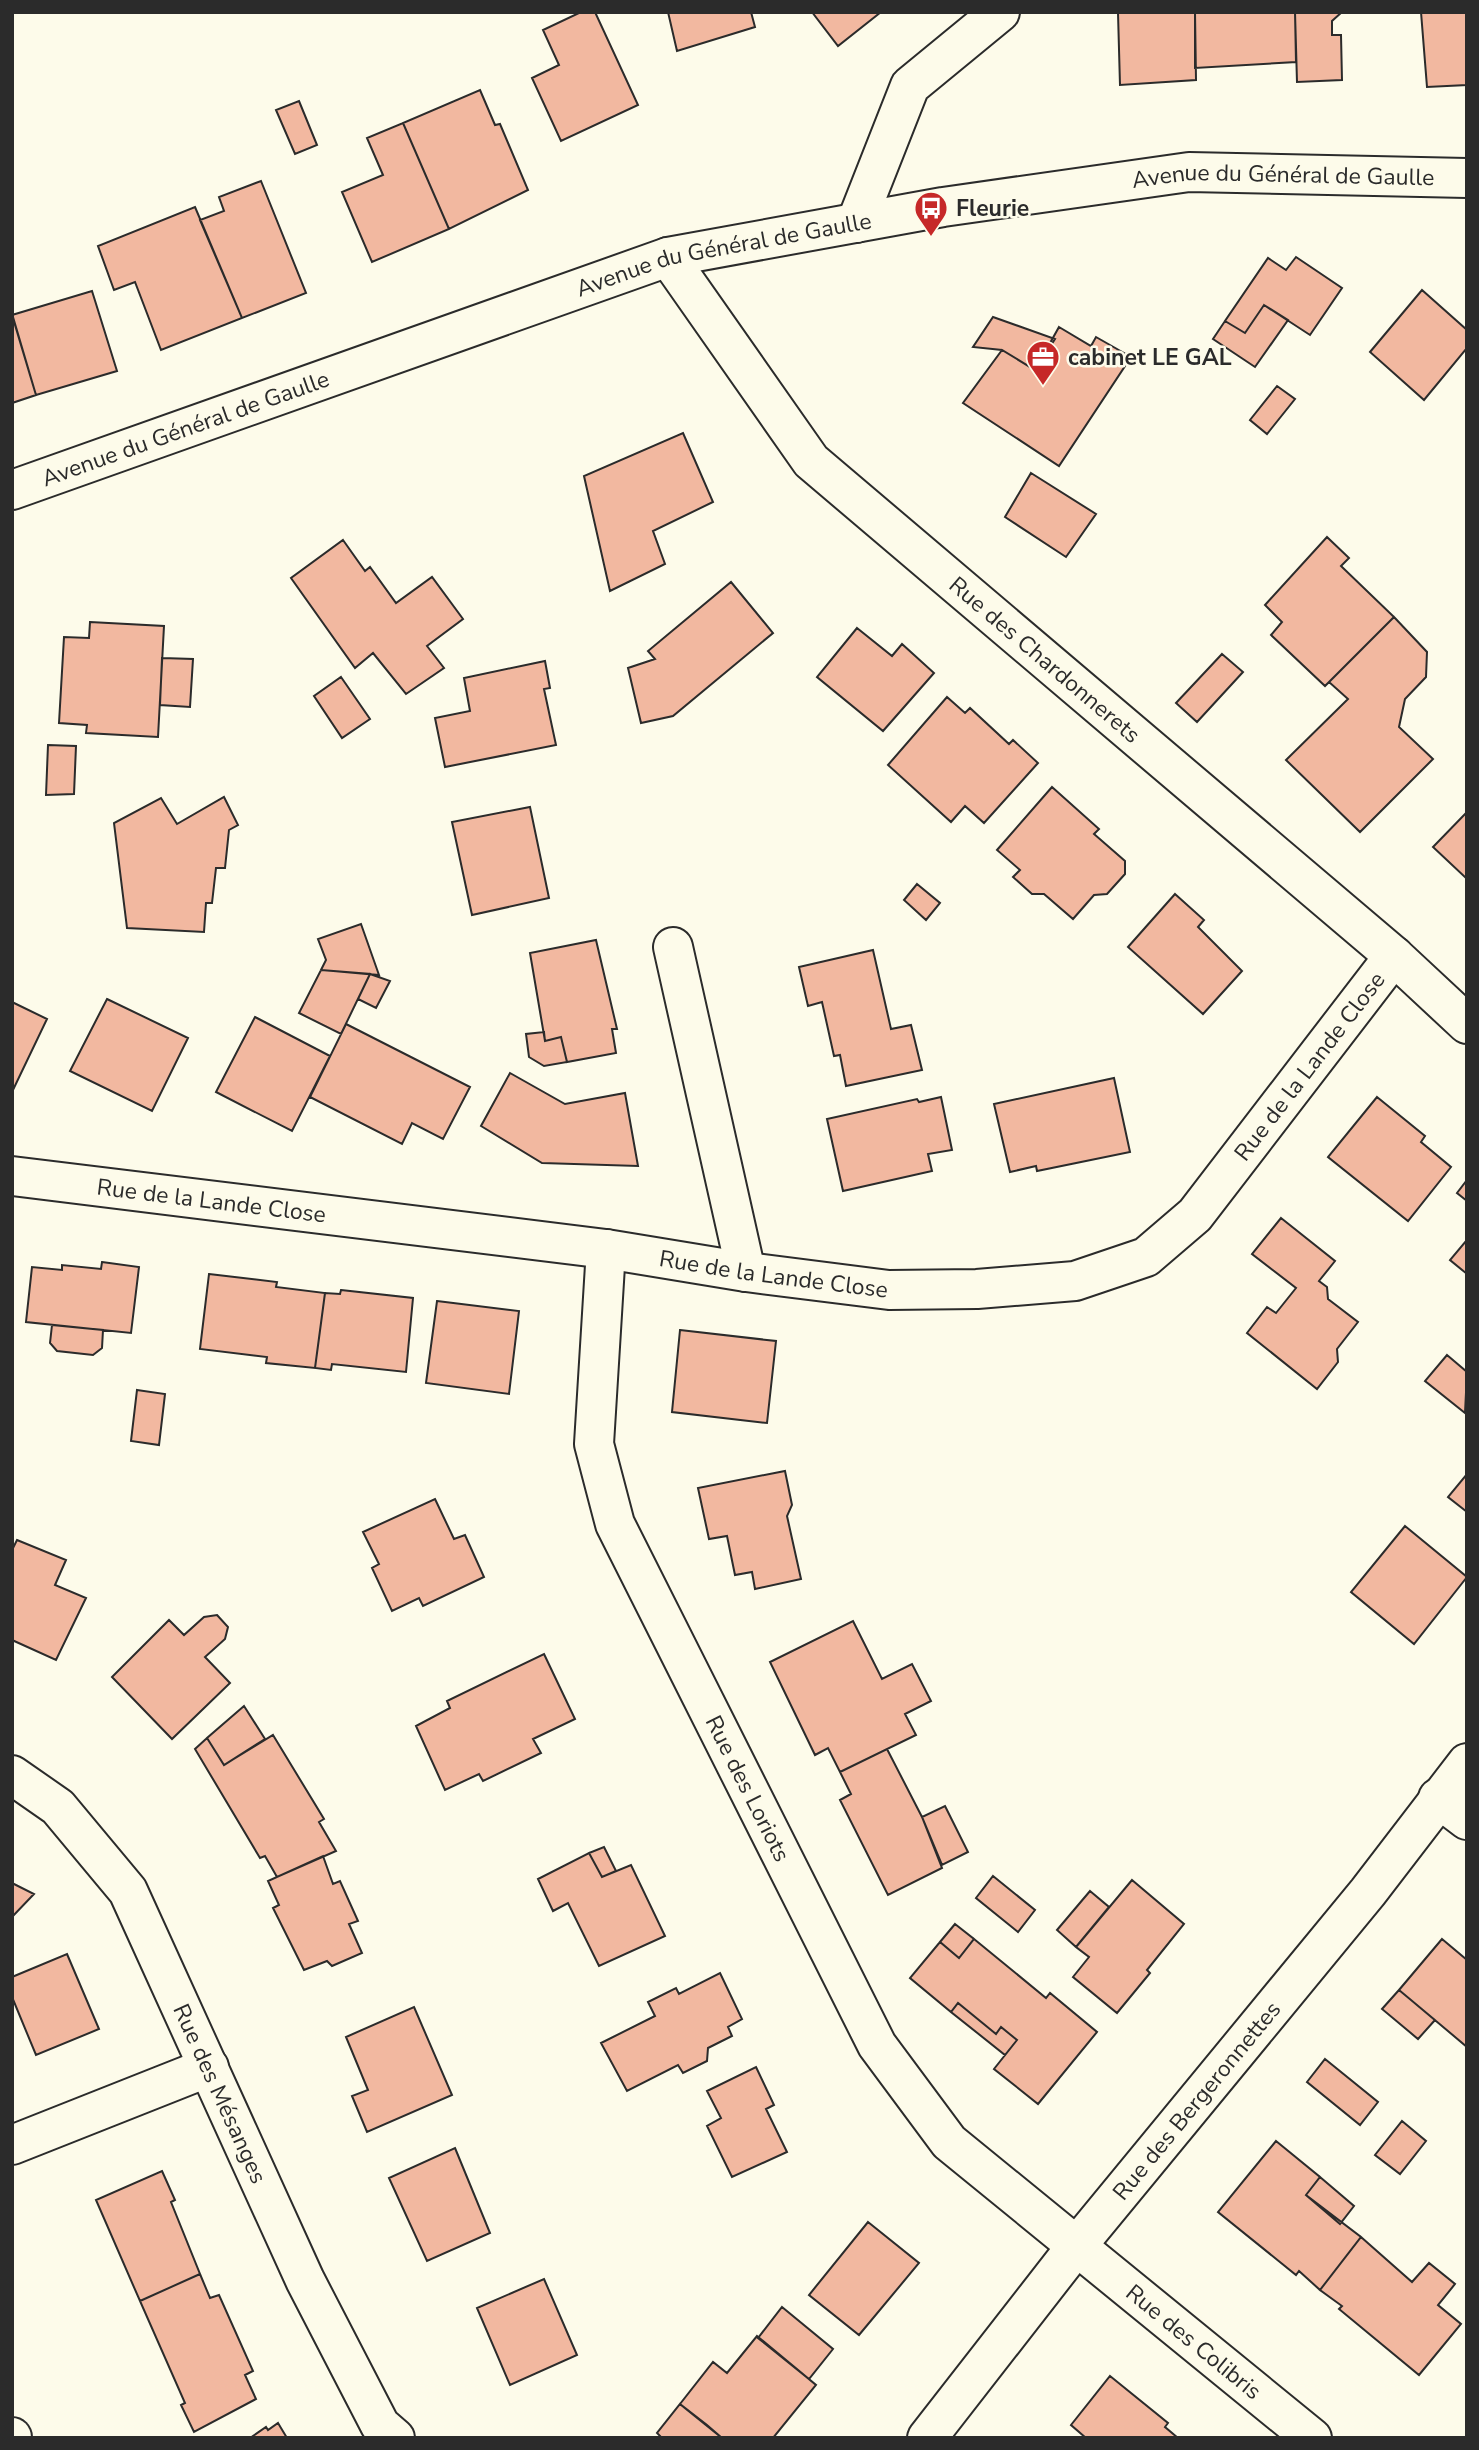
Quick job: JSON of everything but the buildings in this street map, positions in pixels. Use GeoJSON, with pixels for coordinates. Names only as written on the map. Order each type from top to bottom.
{"type":"FeatureCollection","features":[{"type":"Feature","properties":{"kind":"street"},"geometry":{"type":"LineString","coordinates":[[856,223],[909,86],[1000,12]]}},
{"type":"Feature","properties":{"kind":"street","name":"Avenue du Général de Gaulle"},"geometry":{"type":"LineString","coordinates":[[12,490],[668,257],[943,207],[1189,172],[1467,178]]}},
{"type":"Feature","properties":{"kind":"street","name":"Rue des Chardonnerets"},"geometry":{"type":"LineString","coordinates":[[668,257],[811,461],[1394,956],[1467,1024]]}},
{"type":"Feature","properties":{"kind":"street"},"geometry":{"type":"LineString","coordinates":[[673,947],[746,1272]]}},
{"type":"Feature","properties":{"kind":"street","name":"Rue de la Lande Close"},"geometry":{"type":"LineString","coordinates":[[12,1176],[606,1249],[746,1272],[889,1290],[977,1289],[1075,1281],[1146,1256],[1195,1215],[1394,956]]}},
{"type":"Feature","properties":{"kind":"street","name":"Rue des Loriots"},"geometry":{"type":"LineString","coordinates":[[606,1249],[594,1444],[615,1524],[877,2045],[949,2142],[1075,2248]]}},
{"type":"Feature","properties":{"kind":"street","name":"Rue des Bergeronnettes"},"geometry":{"type":"LineString","coordinates":[[928,2438],[1075,2248],[1368,1892],[1453,1809],[1467,1763]]}},
{"type":"Feature","properties":{"kind":"street","name":"Rue des Mésanges"},"geometry":{"type":"LineString","coordinates":[[12,1775],[58,1807],[128,1891],[305,2280],[380,2425],[395,2438]]}},
{"type":"Feature","properties":{"kind":"street"},"geometry":{"type":"LineString","coordinates":[[12,2145],[209,2067]]}},
{"type":"Feature","properties":{"kind":"street","name":"Rue des Colibris"},"geometry":{"type":"LineString","coordinates":[[1075,2248],[1312,2438]]}},
{"type":"Feature","properties":{"kind":"place","name":"Fleurie"},"geometry":{"type":"Point","coordinates":[931,238]}},
{"type":"Feature","properties":{"kind":"place","name":"cabinet LE GAL"},"geometry":{"type":"Point","coordinates":[1043,387]}}]}
